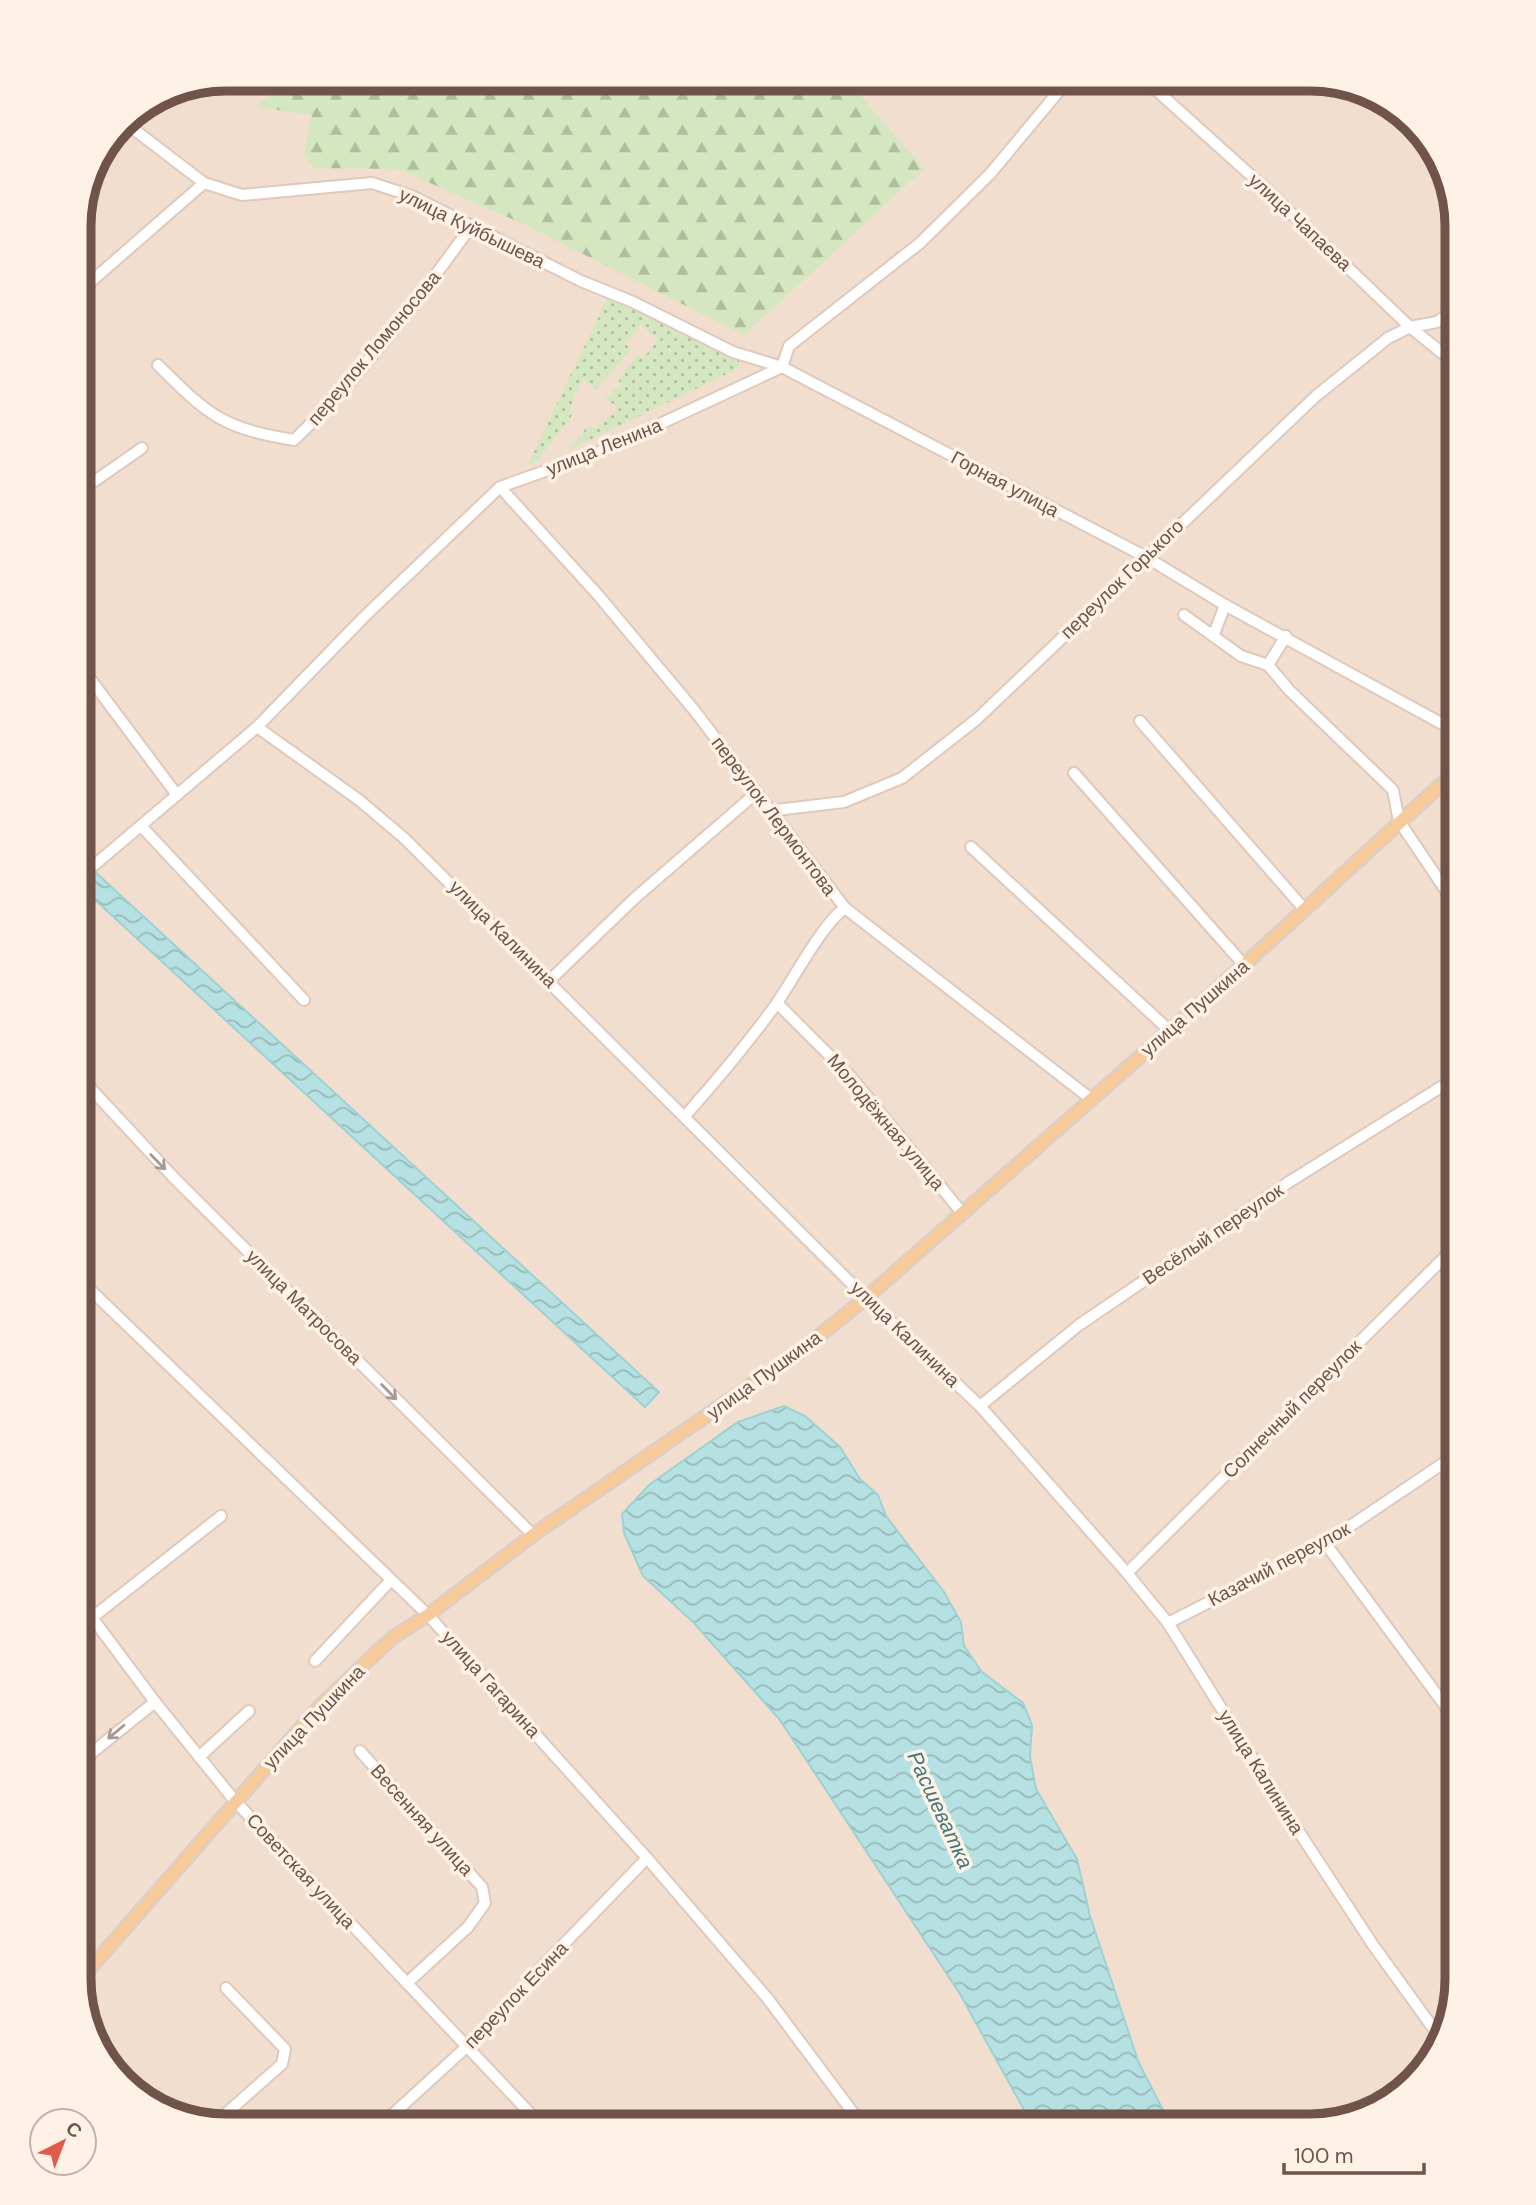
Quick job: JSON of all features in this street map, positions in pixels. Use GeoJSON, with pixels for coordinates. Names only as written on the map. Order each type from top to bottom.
{"type":"FeatureCollection","features":[{"type":"Feature","properties":{"kind":"main road","name":"улица Пушкина"},"geometry":{"type":"LineString","coordinates":[[91,1967],[319,1707],[393,1637],[428,1615],[533,1535],[799,1352],[866,1298],[1244,965],[1445,781]]}},
{"type":"Feature","properties":{"kind":"street"},"geometry":{"type":"LineString","coordinates":[[782,367],[789,346],[920,243],[990,174],[1059,91]]}},
{"type":"Feature","properties":{"kind":"street","name":"улица Чапаева"},"geometry":{"type":"LineString","coordinates":[[1157,91],[1267,190],[1410,327],[1445,355]]}},
{"type":"Feature","properties":{"kind":"street","name":"улица Куйбышева"},"geometry":{"type":"LineString","coordinates":[[133,129],[204,183],[242,195],[372,183],[412,196],[581,281],[633,302],[733,352],[782,367]]}},
{"type":"Feature","properties":{"kind":"street"},"geometry":{"type":"LineString","coordinates":[[91,282],[204,183]]}},
{"type":"Feature","properties":{"kind":"street","name":"переулок Ломоносова"},"geometry":{"type":"LineString","coordinates":[[158,365],[195,402],[221,421],[239,429],[294,440],[341,391],[417,300],[472,225]]}},
{"type":"Feature","properties":{"kind":"street","name":"переулок Горького"},"geometry":{"type":"LineString","coordinates":[[768,811],[844,802],[902,778],[977,719],[1316,396],[1388,338],[1410,327],[1437,322],[1445,316]]}},
{"type":"Feature","properties":{"kind":"street","name":"улица Ленина"},"geometry":{"type":"LineString","coordinates":[[91,869],[257,727],[364,617],[500,487],[602,451],[782,367]]}},
{"type":"Feature","properties":{"kind":"street","name":"Горная улица"},"geometry":{"type":"LineString","coordinates":[[782,367],[1146,557],[1225,605],[1445,725]]}},
{"type":"Feature","properties":{"kind":"street"},"geometry":{"type":"LineString","coordinates":[[91,484],[142,448]]}},
{"type":"Feature","properties":{"kind":"street","name":"переулок Лермонтова"},"geometry":{"type":"LineString","coordinates":[[500,487],[598,595],[685,699],[768,811],[845,908],[1091,1099]]}},
{"type":"Feature","properties":{"kind":"street"},"geometry":{"type":"LineString","coordinates":[[1214,634],[1225,605]]}},
{"type":"Feature","properties":{"kind":"street"},"geometry":{"type":"LineString","coordinates":[[1184,615],[1241,656],[1268,664],[1289,690],[1393,790],[1399,821],[1445,890]]}},
{"type":"Feature","properties":{"kind":"street"},"geometry":{"type":"LineString","coordinates":[[1268,664],[1286,636]]}},
{"type":"Feature","properties":{"kind":"street"},"geometry":{"type":"LineString","coordinates":[[91,680],[177,795]]}},
{"type":"Feature","properties":{"kind":"street"},"geometry":{"type":"LineString","coordinates":[[1140,721],[1305,910]]}},
{"type":"Feature","properties":{"kind":"street","name":"улица Калинина"},"geometry":{"type":"LineString","coordinates":[[257,727],[359,800],[404,838],[550,980],[866,1298],[980,1406],[1168,1623],[1330,1878],[1435,2030]]}},
{"type":"Feature","properties":{"kind":"street"},"geometry":{"type":"LineString","coordinates":[[1074,773],[1244,965]]}},
{"type":"Feature","properties":{"kind":"street"},"geometry":{"type":"LineString","coordinates":[[550,980],[635,898],[755,794]]}},
{"type":"Feature","properties":{"kind":"street"},"geometry":{"type":"LineString","coordinates":[[142,827],[304,1000]]}},
{"type":"Feature","properties":{"kind":"street"},"geometry":{"type":"LineString","coordinates":[[971,847],[1170,1031]]}},
{"type":"Feature","properties":{"kind":"street"},"geometry":{"type":"LineString","coordinates":[[685,1116],[739,1055],[777,1003],[831,918],[845,908]]}},
{"type":"Feature","properties":{"kind":"street","name":"Молодёжная улица"},"geometry":{"type":"LineString","coordinates":[[777,1003],[851,1077],[962,1214]]}},
{"type":"Feature","properties":{"kind":"street","name":"Весёлый переулок"},"geometry":{"type":"LineString","coordinates":[[980,1406],[1079,1325],[1289,1182],[1445,1084]]}},
{"type":"Feature","properties":{"kind":"street","name":"улица Матросова"},"geometry":{"type":"LineString","coordinates":[[91,1090],[111,1113],[533,1535]]}},
{"type":"Feature","properties":{"kind":"street","name":"Солнечный переулок"},"geometry":{"type":"LineString","coordinates":[[1127,1573],[1445,1257]]}},
{"type":"Feature","properties":{"kind":"street","name":"улица Гагарина"},"geometry":{"type":"LineString","coordinates":[[91,1291],[428,1615],[647,1857],[768,1999],[854,2114]]}},
{"type":"Feature","properties":{"kind":"street","name":"Казачий переулок"},"geometry":{"type":"LineString","coordinates":[[1168,1623],[1325,1543],[1445,1462]]}},
{"type":"Feature","properties":{"kind":"street"},"geometry":{"type":"LineString","coordinates":[[92,1616],[221,1516]]}},
{"type":"Feature","properties":{"kind":"street"},"geometry":{"type":"LineString","coordinates":[[1325,1543],[1445,1706]]}},
{"type":"Feature","properties":{"kind":"street"},"geometry":{"type":"LineString","coordinates":[[315,1661],[391,1580]]}},
{"type":"Feature","properties":{"kind":"street","name":"Советская улица"},"geometry":{"type":"LineString","coordinates":[[92,1616],[155,1702],[235,1801],[531,2114]]}},
{"type":"Feature","properties":{"kind":"street"},"geometry":{"type":"LineString","coordinates":[[91,1753],[155,1702]]}},
{"type":"Feature","properties":{"kind":"street"},"geometry":{"type":"LineString","coordinates":[[199,1757],[249,1711]]}},
{"type":"Feature","properties":{"kind":"street","name":"Весенняя улица"},"geometry":{"type":"LineString","coordinates":[[360,1751],[482,1887],[485,1903],[467,1927],[407,1983]]}},
{"type":"Feature","properties":{"kind":"street","name":"переулок Есина"},"geometry":{"type":"LineString","coordinates":[[393,2114],[497,2019],[535,1974],[647,1857]]}},
{"type":"Feature","properties":{"kind":"street"},"geometry":{"type":"LineString","coordinates":[[225,2114],[282,2064],[285,2049],[226,1988]]}},
{"type":"Feature","properties":{"kind":"shaded area"},"geometry":{"type":"Polygon","coordinates":[[[218,91],[1318,91],[1353,98],[1385,114],[1405,131],[1427,159],[1440,191],[1445,226],[1445,1979],[1440,2014],[1427,2046],[1405,2074],[1377,2096],[1345,2109],[1310,2114],[218,2114],[183,2107],[159,2096],[131,2074],[109,2046],[96,2014],[91,1979],[91,218],[101,175],[114,151],[131,131],[151,114],[175,101],[218,91]]]}},
{"type":"Feature","properties":{"kind":"green space"},"geometry":{"type":"Polygon","coordinates":[[[274,91],[856,91],[924,169],[744,335],[521,223],[398,169],[313,168],[304,154],[312,115],[256,107],[274,91]]]}},
{"type":"Feature","properties":{"kind":"green space"},"geometry":{"type":"Polygon","coordinates":[[[608,297],[739,359],[740,365],[733,371],[569,450],[587,427],[596,428],[620,408],[605,399],[621,383],[618,380],[637,355],[643,359],[658,339],[640,325],[626,344],[631,349],[596,390],[582,379],[571,406],[572,415],[536,463],[528,464],[608,297]]]}},
{"type":"Feature","properties":{"kind":"water"},"geometry":{"type":"Polygon","coordinates":[[[91,868],[659,1392],[645,1407],[91,896],[91,868]]]}},
{"type":"Feature","properties":{"kind":"water","name":"Расшеватка"},"geometry":{"type":"Polygon","coordinates":[[[784,1406],[805,1416],[840,1447],[860,1479],[878,1495],[886,1516],[944,1592],[961,1622],[964,1646],[982,1672],[1023,1703],[1032,1725],[1030,1757],[1036,1789],[1077,1859],[1090,1916],[1138,2061],[1166,2114],[1026,2114],[960,1994],[780,1720],[694,1623],[643,1576],[624,1533],[622,1514],[649,1485],[738,1422],[784,1406]]]}}]}
